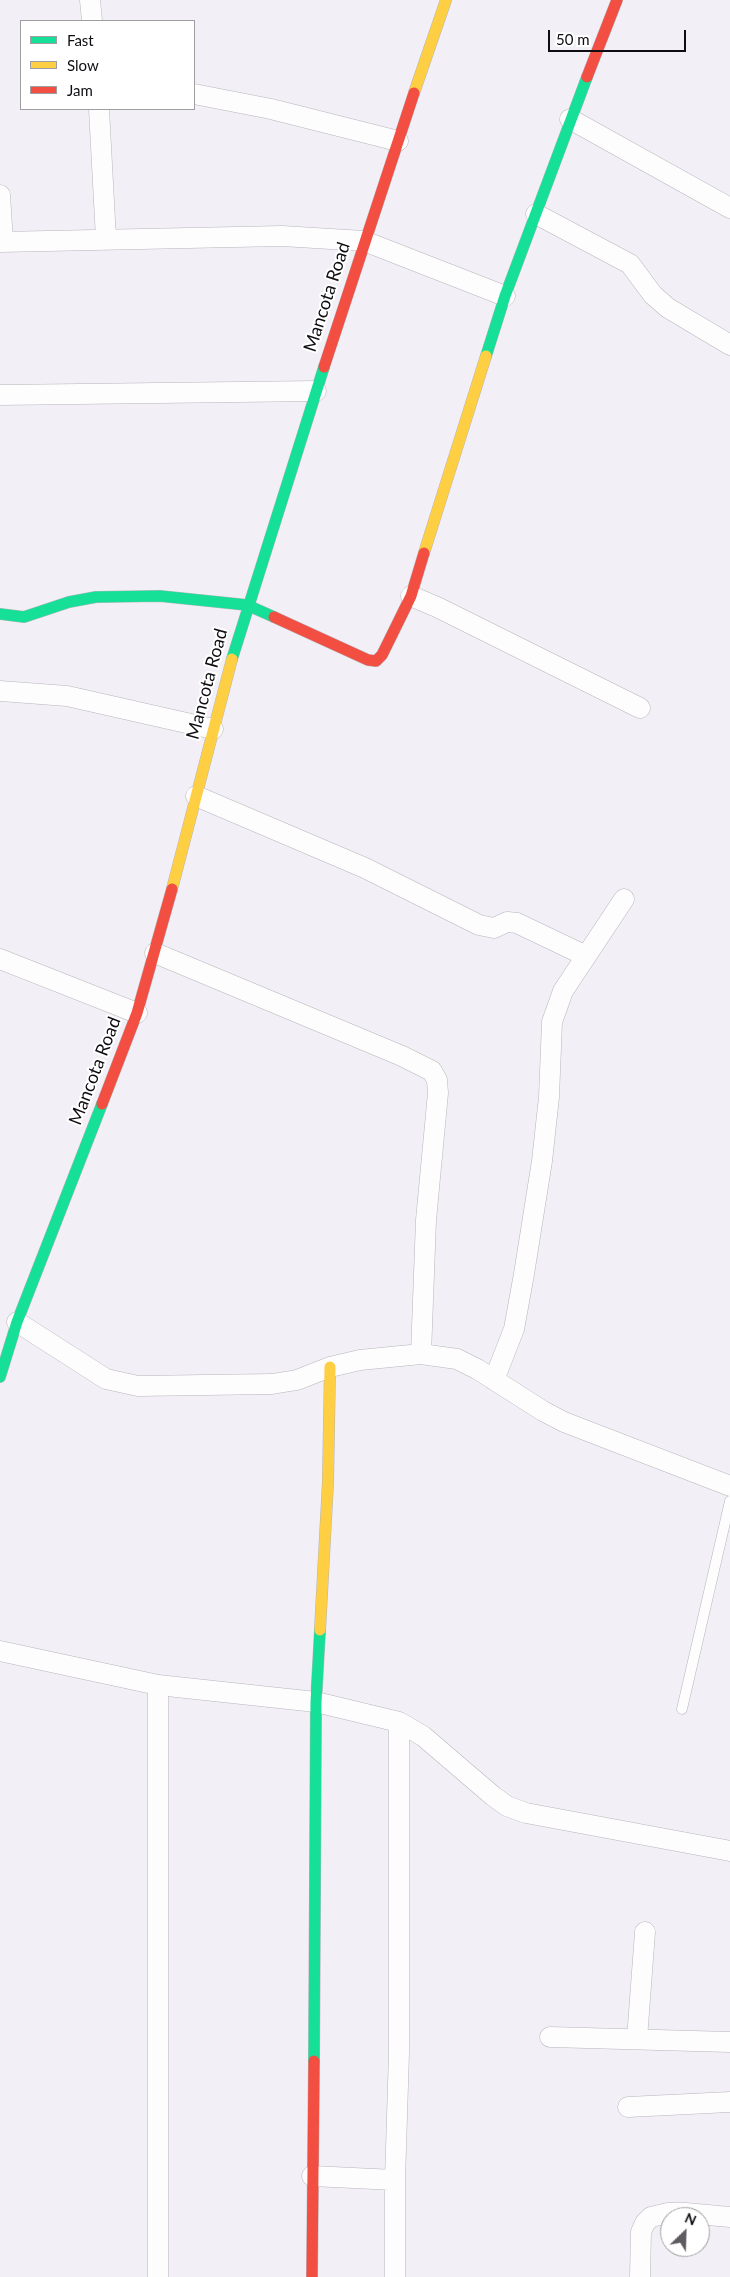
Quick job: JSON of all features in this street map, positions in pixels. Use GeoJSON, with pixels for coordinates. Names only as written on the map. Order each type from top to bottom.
{"type":"FeatureCollection","features":[{"type":"Feature","properties":{"kind":"street"},"geometry":{"type":"LineString","coordinates":[[90,0],[92,20]]}},
{"type":"Feature","properties":{"kind":"street","name":"Mancota Road"},"geometry":{"type":"LineString","coordinates":[[0,1377],[10,1332],[137,1013],[155,953],[247,606],[364,241],[446,0]]}},
{"type":"Feature","properties":{"kind":"street"},"geometry":{"type":"LineString","coordinates":[[0,614],[24,617],[68,602],[96,597],[160,596],[247,606],[368,660],[376,661],[382,655],[411,596],[505,296],[570,119],[617,0]]}},
{"type":"Feature","properties":{"kind":"street"},"geometry":{"type":"LineString","coordinates":[[195,94],[271,109],[398,141]]}},
{"type":"Feature","properties":{"kind":"street"},"geometry":{"type":"LineString","coordinates":[[99,110],[106,239]]}},
{"type":"Feature","properties":{"kind":"street"},"geometry":{"type":"LineString","coordinates":[[570,119],[730,208]]}},
{"type":"Feature","properties":{"kind":"street"},"geometry":{"type":"LineString","coordinates":[[0,195],[2,242],[282,236],[364,241],[505,296]]}},
{"type":"Feature","properties":{"kind":"street"},"geometry":{"type":"LineString","coordinates":[[536,214],[630,264],[653,295],[668,308],[730,346]]}},
{"type":"Feature","properties":{"kind":"street"},"geometry":{"type":"LineString","coordinates":[[0,396],[316,392]]}},
{"type":"Feature","properties":{"kind":"street"},"geometry":{"type":"LineString","coordinates":[[411,596],[438,607],[640,708]]}},
{"type":"Feature","properties":{"kind":"street"},"geometry":{"type":"LineString","coordinates":[[0,691],[67,696],[213,729]]}},
{"type":"Feature","properties":{"kind":"street"},"geometry":{"type":"LineString","coordinates":[[196,796],[365,868],[479,925],[494,928],[507,922],[517,923],[586,956]]}},
{"type":"Feature","properties":{"kind":"street"},"geometry":{"type":"LineString","coordinates":[[494,1380],[514,1329],[524,1274],[549,1097],[552,1022],[564,991],[624,899]]}},
{"type":"Feature","properties":{"kind":"street"},"geometry":{"type":"LineString","coordinates":[[155,953],[393,1052],[432,1071],[437,1080],[438,1093],[426,1220],[421,1354]]}},
{"type":"Feature","properties":{"kind":"street"},"geometry":{"type":"LineString","coordinates":[[0,959],[137,1013]]}},
{"type":"Feature","properties":{"kind":"street"},"geometry":{"type":"LineString","coordinates":[[10,1332],[106,1379],[138,1386],[272,1384],[297,1380],[330,1367],[360,1360],[421,1354],[457,1359],[564,1422],[730,1486]]}},
{"type":"Feature","properties":{"kind":"street"},"geometry":{"type":"LineString","coordinates":[[312,2277],[316,1702],[328,1482],[330,1367]]}},
{"type":"Feature","properties":{"kind":"street"},"geometry":{"type":"LineString","coordinates":[[0,1651],[158,1685],[316,1702],[399,1722],[423,1736],[493,1796],[508,1806],[526,1812],[730,1851]]}},
{"type":"Feature","properties":{"kind":"street"},"geometry":{"type":"LineString","coordinates":[[158,1685],[158,2277]]}},
{"type":"Feature","properties":{"kind":"street"},"geometry":{"type":"LineString","coordinates":[[395,2277],[395,2180],[400,2052],[399,1722]]}},
{"type":"Feature","properties":{"kind":"street"},"geometry":{"type":"LineString","coordinates":[[636,2039],[645,1932]]}},
{"type":"Feature","properties":{"kind":"street"},"geometry":{"type":"LineString","coordinates":[[550,2036],[730,2042]]}},
{"type":"Feature","properties":{"kind":"street"},"geometry":{"type":"LineString","coordinates":[[628,2107],[730,2102]]}},
{"type":"Feature","properties":{"kind":"street"},"geometry":{"type":"LineString","coordinates":[[312,2176],[395,2180]]}},
{"type":"Feature","properties":{"kind":"street"},"geometry":{"type":"LineString","coordinates":[[640,2277],[641,2232],[644,2223],[651,2217],[668,2213],[730,2217]]}},
{"type":"Feature","properties":{"kind":"lane"},"geometry":{"type":"LineString","coordinates":[[682,1709],[730,1501]]}},
{"type":"Feature","properties":{"kind":"traffic: fast"},"geometry":{"type":"LineString","coordinates":[[486,356],[505,296],[587,77]]}},
{"type":"Feature","properties":{"kind":"traffic: fast"},"geometry":{"type":"LineString","coordinates":[[232,659],[324,367]]}},
{"type":"Feature","properties":{"kind":"traffic: fast"},"geometry":{"type":"LineString","coordinates":[[0,614],[24,617],[69,602],[96,597],[160,596],[247,605],[274,617]]}},
{"type":"Feature","properties":{"kind":"traffic: fast"},"geometry":{"type":"LineString","coordinates":[[0,1377],[17,1322],[102,1104]]}},
{"type":"Feature","properties":{"kind":"traffic: fast"},"geometry":{"type":"LineString","coordinates":[[314,2061],[316,1702],[320,1630]]}},
{"type":"Feature","properties":{"kind":"traffic: slow"},"geometry":{"type":"LineString","coordinates":[[414,93],[446,0]]}},
{"type":"Feature","properties":{"kind":"traffic: slow"},"geometry":{"type":"LineString","coordinates":[[424,553],[486,356]]}},
{"type":"Feature","properties":{"kind":"traffic: slow"},"geometry":{"type":"LineString","coordinates":[[172,889],[232,659]]}},
{"type":"Feature","properties":{"kind":"traffic: slow"},"geometry":{"type":"LineString","coordinates":[[320,1630],[328,1482],[330,1367]]}},
{"type":"Feature","properties":{"kind":"traffic: jam"},"geometry":{"type":"LineString","coordinates":[[587,77],[617,0]]}},
{"type":"Feature","properties":{"kind":"traffic: jam"},"geometry":{"type":"LineString","coordinates":[[324,367],[414,93]]}},
{"type":"Feature","properties":{"kind":"traffic: jam"},"geometry":{"type":"LineString","coordinates":[[274,617],[368,660],[376,661],[382,655],[411,596],[424,553]]}},
{"type":"Feature","properties":{"kind":"traffic: jam"},"geometry":{"type":"LineString","coordinates":[[102,1104],[137,1013],[172,889]]}},
{"type":"Feature","properties":{"kind":"traffic: jam"},"geometry":{"type":"LineString","coordinates":[[312,2277],[314,2061]]}}]}
